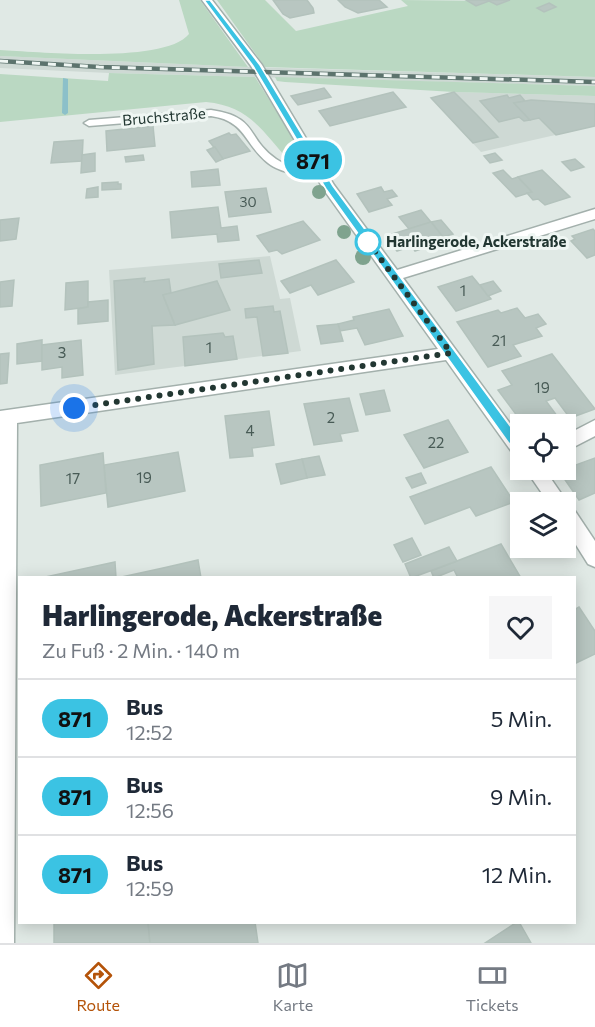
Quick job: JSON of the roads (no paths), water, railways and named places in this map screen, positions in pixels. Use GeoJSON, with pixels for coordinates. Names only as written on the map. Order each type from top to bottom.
{"type":"FeatureCollection","features":[{"type":"Feature","properties":{"kind":"street"},"geometry":{"type":"LineString","coordinates":[[207,0],[256,65],[322,176],[510,436]]}},
{"type":"Feature","properties":{"kind":"street"},"geometry":{"type":"LineString","coordinates":[[393,276],[595,214]]}},
{"type":"Feature","properties":{"kind":"street"},"geometry":{"type":"LineString","coordinates":[[1,943],[4,418],[451,353]]}},
{"type":"Feature","properties":{"kind":"street"},"geometry":{"type":"LineString","coordinates":[[576,438],[595,427]]}},
{"type":"Feature","properties":{"kind":"street"},"geometry":{"type":"LineString","coordinates":[[576,529],[595,558]]}},
{"type":"Feature","properties":{"kind":"lane","name":"Bruchstraße"},"geometry":{"type":"LineString","coordinates":[[89,123],[224,114],[240,121],[272,161],[282,166],[322,176]]}},
{"type":"Feature","properties":{"kind":"waterway"},"geometry":{"type":"LineString","coordinates":[[65,79],[65,113]]}},
{"type":"Feature","properties":{"kind":"railway"},"geometry":{"type":"LineString","coordinates":[[0,61],[99,67],[595,82]]}},
{"type":"Feature","properties":{"kind":"place","name":"Harlingerode, Ackerstraße"},"geometry":{"type":"Point","coordinates":[368,242]}}]}
